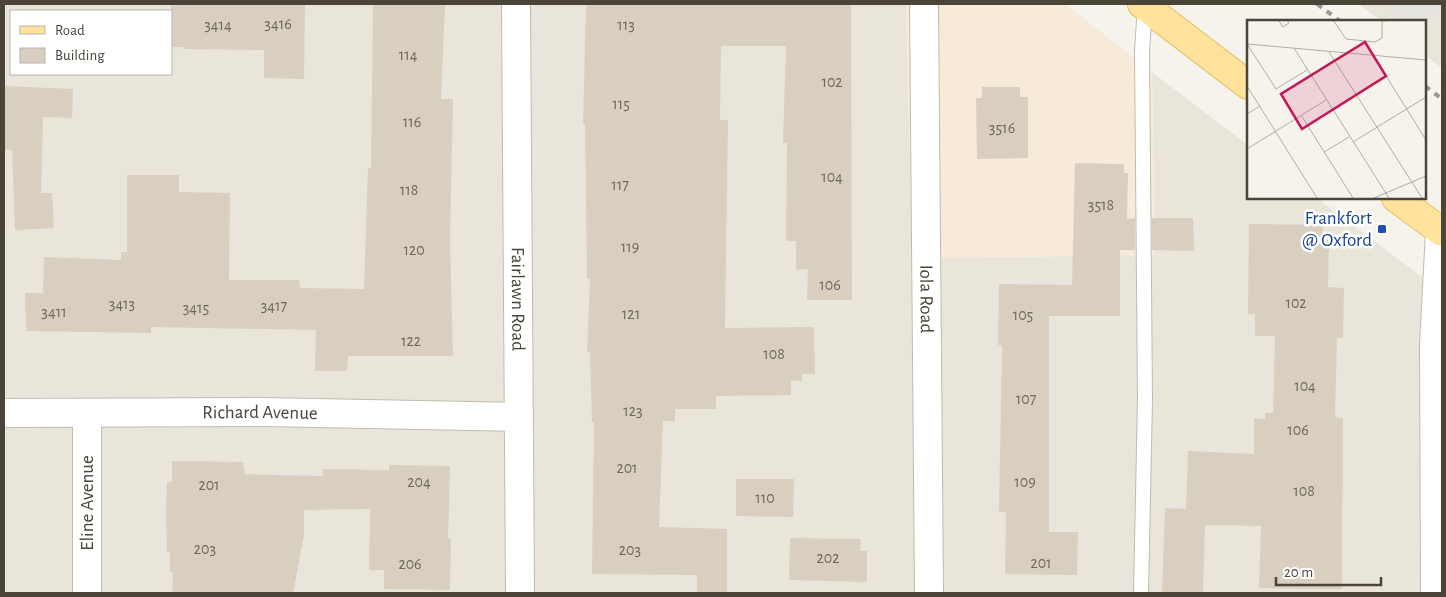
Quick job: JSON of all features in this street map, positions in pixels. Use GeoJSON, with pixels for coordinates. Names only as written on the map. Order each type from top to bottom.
{"type":"FeatureCollection","features":[{"type":"Feature","properties":{"kind":"main road"},"geometry":{"type":"LineString","coordinates":[[1144,5],[1247,84]]}},
{"type":"Feature","properties":{"kind":"main road"},"geometry":{"type":"LineString","coordinates":[[1397,199],[1441,232]]}},
{"type":"Feature","properties":{"kind":"street","name":"Fairlawn Road"},"geometry":{"type":"LineString","coordinates":[[516,4],[517,417],[520,593]]}},
{"type":"Feature","properties":{"kind":"street","name":"Iola Road"},"geometry":{"type":"LineString","coordinates":[[924,4],[929,593]]}},
{"type":"Feature","properties":{"kind":"street"},"geometry":{"type":"LineString","coordinates":[[1435,593],[1438,397],[1434,346],[1441,232]]}},
{"type":"Feature","properties":{"kind":"street","name":"Richard Avenue"},"geometry":{"type":"LineString","coordinates":[[4,413],[263,412],[517,417]]}},
{"type":"Feature","properties":{"kind":"street","name":"Eline Avenue"},"geometry":{"type":"LineString","coordinates":[[87,413],[87,593]]}},
{"type":"Feature","properties":{"kind":"lane"},"geometry":{"type":"LineString","coordinates":[[1141,593],[1145,399],[1142,51],[1144,5]]}},
{"type":"Feature","properties":{"kind":"shaded area"},"geometry":{"type":"Polygon","coordinates":[[[4,4],[906,4],[913,258],[1155,255],[1152,72],[1247,144],[1247,199],[1318,199],[1442,292],[1442,593],[4,593],[4,4]]]}},
{"type":"Feature","properties":{"kind":"shaded area"},"geometry":{"type":"Polygon","coordinates":[[[906,4],[1065,4],[1152,72],[1155,255],[912,258],[906,4]]]}},
{"type":"Feature","properties":{"kind":"shaded area"},"geometry":{"type":"Polygon","coordinates":[[[1359,4],[1442,4],[1442,68],[1426,56],[1426,20],[1381,20],[1359,4]]]}},
{"type":"Feature","properties":{"kind":"shaded area"},"geometry":{"type":"Polygon","coordinates":[[[1383,4],[1442,4],[1442,13],[1438,10],[1426,25],[1426,20],[1404,20],[1383,4]]]}},
{"type":"Feature","properties":{"kind":"building"},"geometry":{"type":"Polygon","coordinates":[[[171,4],[305,4],[304,79],[264,78],[264,50],[183,49],[183,47],[172,47],[171,4]]]}},
{"type":"Feature","properties":{"kind":"building"},"geometry":{"type":"Polygon","coordinates":[[[373,4],[445,4],[441,99],[453,99],[450,239],[453,356],[348,356],[347,371],[315,371],[316,330],[151,327],[151,333],[26,331],[25,293],[43,293],[44,257],[121,260],[121,252],[127,252],[127,175],[179,175],[179,192],[230,193],[229,280],[299,280],[300,288],[364,289],[368,168],[371,168],[373,4]]]}},
{"type":"Feature","properties":{"kind":"building"},"geometry":{"type":"Polygon","coordinates":[[[586,4],[851,4],[852,300],[807,300],[808,269],[796,270],[796,241],[786,241],[787,143],[783,143],[786,46],[721,46],[720,120],[728,120],[725,328],[814,327],[815,374],[802,374],[802,381],[791,380],[791,395],[716,396],[716,409],[675,409],[675,421],[663,421],[659,527],[727,529],[727,593],[697,593],[697,575],[592,574],[594,422],[592,422],[590,352],[587,352],[590,279],[587,279],[585,125],[583,125],[586,4]]]}},
{"type":"Feature","properties":{"kind":"building"},"geometry":{"type":"Polygon","coordinates":[[[4,86],[73,89],[72,118],[43,117],[41,193],[52,193],[54,228],[15,230],[12,150],[4,150],[4,86]]]}},
{"type":"Feature","properties":{"kind":"building"},"geometry":{"type":"Polygon","coordinates":[[[982,87],[1020,87],[1020,97],[1028,97],[1028,158],[977,159],[976,98],[982,98],[982,87]]]}},
{"type":"Feature","properties":{"kind":"building"},"geometry":{"type":"Polygon","coordinates":[[[1075,163],[1124,164],[1124,173],[1128,173],[1127,219],[1135,218],[1135,250],[1120,250],[1120,316],[1049,316],[1049,532],[1078,532],[1077,575],[1005,574],[1006,512],[999,512],[1002,345],[998,345],[999,284],[1072,285],[1075,163]]]}},
{"type":"Feature","properties":{"kind":"building"},"geometry":{"type":"Polygon","coordinates":[[[1152,218],[1193,218],[1194,251],[1152,250],[1152,218]]]}},
{"type":"Feature","properties":{"kind":"building"},"geometry":{"type":"Polygon","coordinates":[[[1249,224],[1323,225],[1322,240],[1329,240],[1328,287],[1344,288],[1343,338],[1337,338],[1335,417],[1343,418],[1342,589],[1259,588],[1261,526],[1205,525],[1203,593],[1162,593],[1165,508],[1186,509],[1188,451],[1254,454],[1254,418],[1265,419],[1265,413],[1273,413],[1275,336],[1255,336],[1255,314],[1248,314],[1249,224]]]}},
{"type":"Feature","properties":{"kind":"building"},"geometry":{"type":"Polygon","coordinates":[[[172,461],[243,462],[245,474],[323,476],[323,469],[389,470],[389,465],[450,466],[448,539],[451,539],[450,590],[384,589],[384,570],[369,570],[370,509],[304,510],[304,535],[293,593],[172,593],[173,572],[170,572],[170,552],[167,552],[166,510],[167,482],[172,482],[172,461]]]}},
{"type":"Feature","properties":{"kind":"building"},"geometry":{"type":"Polygon","coordinates":[[[736,479],[794,479],[793,517],[736,516],[736,479]]]}},
{"type":"Feature","properties":{"kind":"building"},"geometry":{"type":"Polygon","coordinates":[[[790,538],[861,539],[860,551],[867,551],[867,582],[789,580],[790,538]]]}},
{"type":"Feature","properties":{"kind":"railway"},"geometry":{"type":"LineString","coordinates":[[1317,4],[1339,20]]}},
{"type":"Feature","properties":{"kind":"railway"},"geometry":{"type":"LineString","coordinates":[[1426,87],[1442,99]]}},
{"type":"Feature","properties":{"kind":"place","name":"Frankfort @ Oxford"},"geometry":{"type":"Point","coordinates":[1382,229]}}]}
